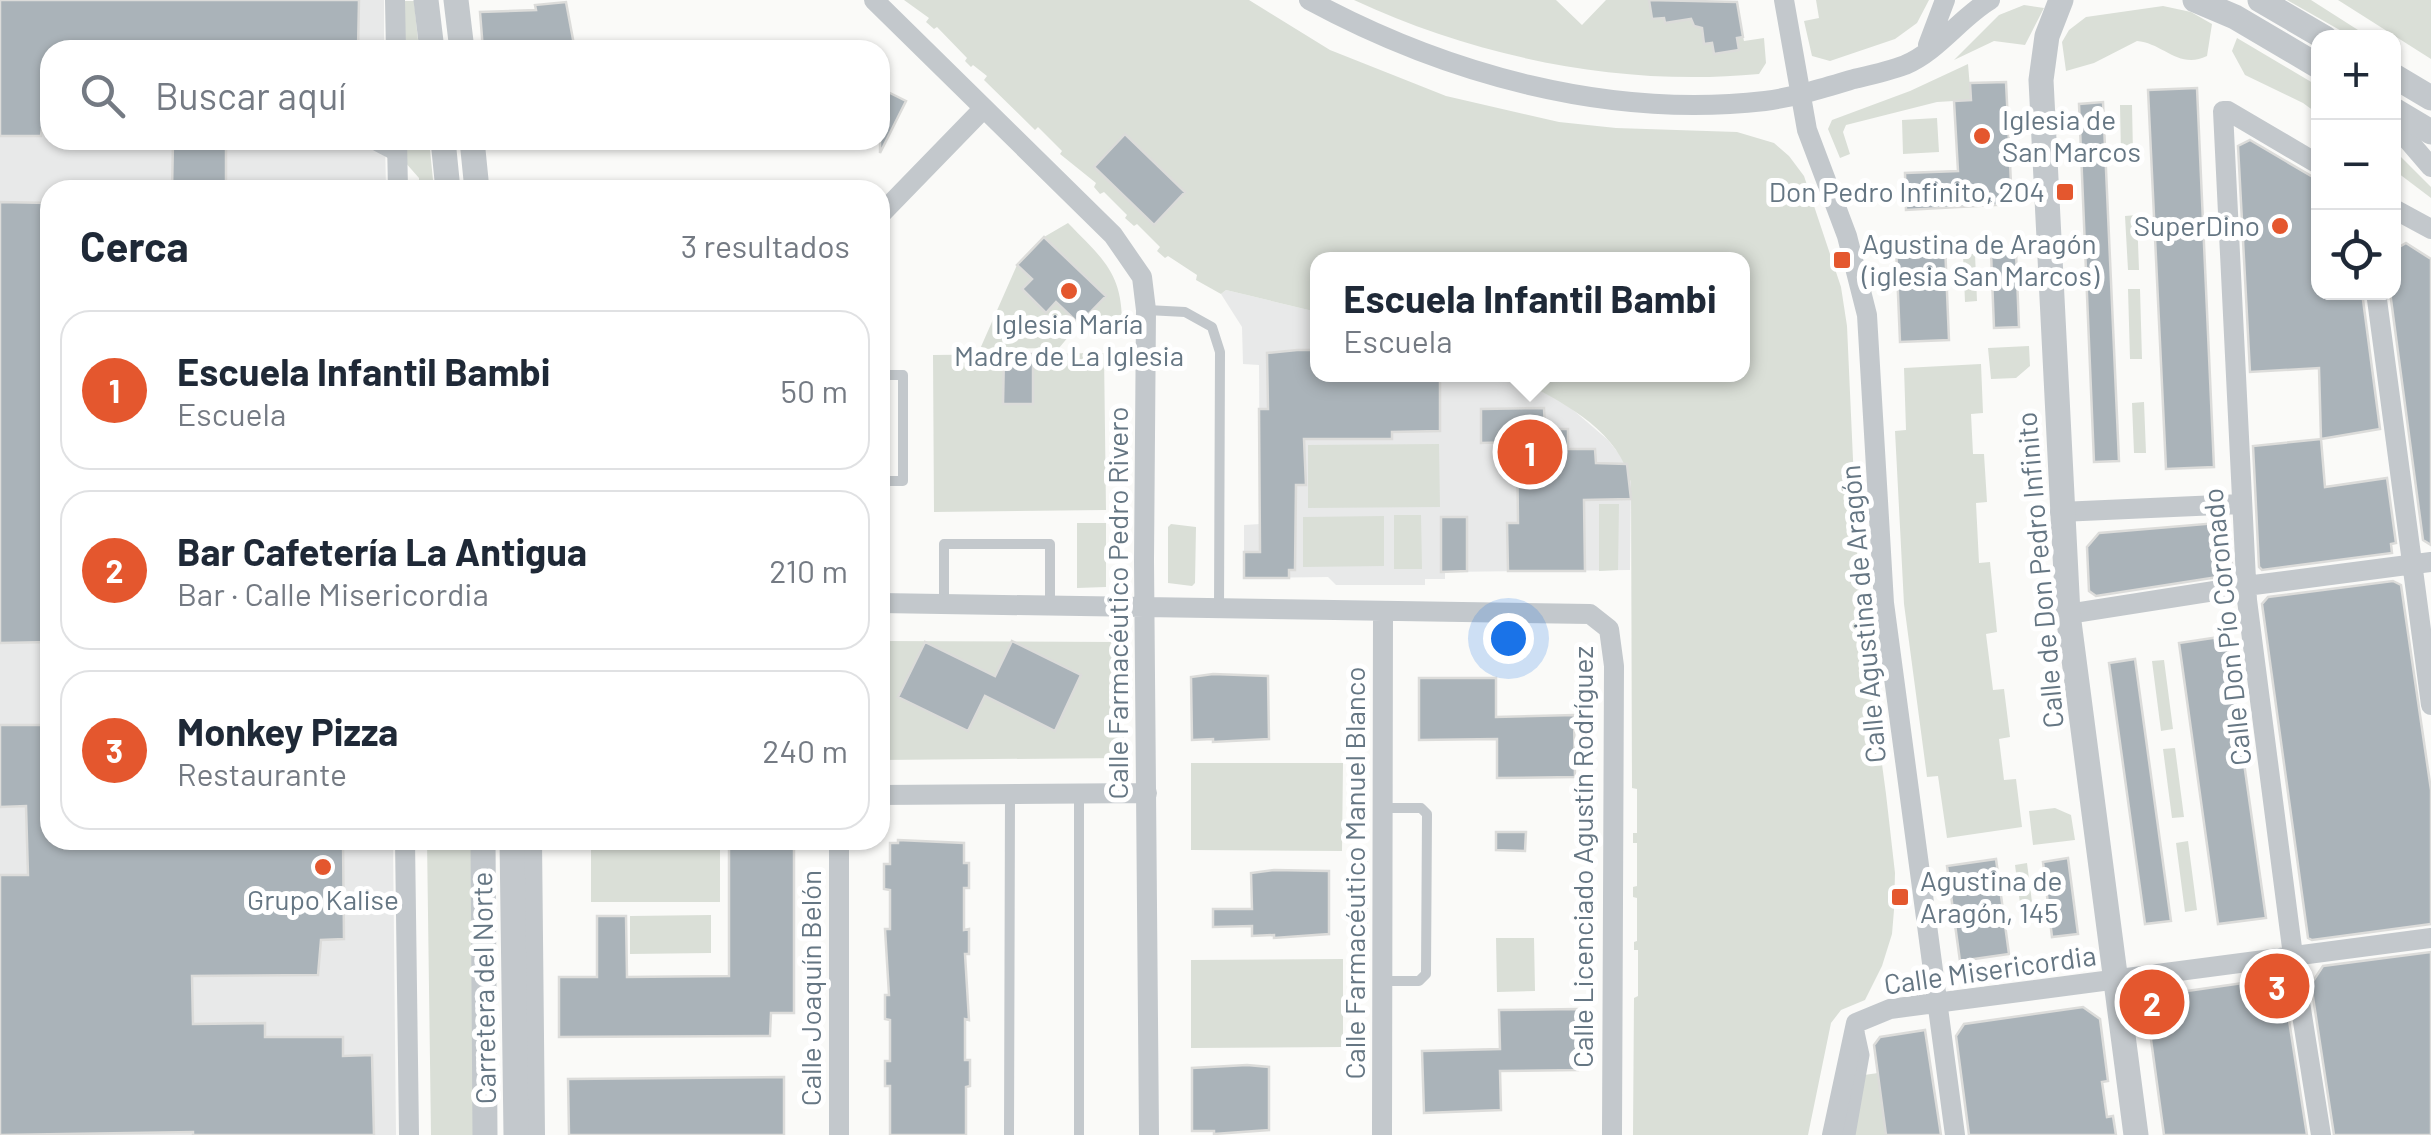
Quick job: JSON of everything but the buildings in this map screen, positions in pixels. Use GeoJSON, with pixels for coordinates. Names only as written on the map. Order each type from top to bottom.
{"type":"FeatureCollection","features":[{"type":"Feature","properties":{"kind":"street"},"geometry":{"type":"LineString","coordinates":[[394,0],[396,40]]}},
{"type":"Feature","properties":{"kind":"street"},"geometry":{"type":"LineString","coordinates":[[426,0],[431,40]]}},
{"type":"Feature","properties":{"kind":"street"},"geometry":{"type":"LineString","coordinates":[[456,0],[461,40]]}},
{"type":"Feature","properties":{"kind":"street","name":"Calle Farmacéutico Pedro Rivero"},"geometry":{"type":"LineString","coordinates":[[874,0],[1113,235],[1142,277],[1146,310],[1144,608],[1149,1135]]}},
{"type":"Feature","properties":{"kind":"street"},"geometry":{"type":"LineString","coordinates":[[1309,0],[1368,32],[1418,52],[1532,86],[1653,104],[1762,101],[1800,95],[1906,64],[1923,54],[1974,6],[1990,0]]}},
{"type":"Feature","properties":{"kind":"street","name":"Calle Agustina de Aragón"},"geometry":{"type":"LineString","coordinates":[[1784,0],[1807,130],[1836,204],[1867,314],[1884,603],[1955,1135]]}},
{"type":"Feature","properties":{"kind":"street"},"geometry":{"type":"LineString","coordinates":[[1923,54],[1945,0]]}},
{"type":"Feature","properties":{"kind":"street","name":"Calle de Don Pedro Infinito"},"geometry":{"type":"LineString","coordinates":[[2062,0],[2047,36],[2041,80],[2060,512],[2068,614],[2136,1135]]}},
{"type":"Feature","properties":{"kind":"street"},"geometry":{"type":"LineString","coordinates":[[2195,0],[2311,62]]}},
{"type":"Feature","properties":{"kind":"street"},"geometry":{"type":"LineString","coordinates":[[2260,0],[2312,30]]}},
{"type":"Feature","properties":{"kind":"street"},"geometry":{"type":"LineString","coordinates":[[2401,80],[2431,98]]}},
{"type":"Feature","properties":{"kind":"street"},"geometry":{"type":"LineString","coordinates":[[890,203],[984,108]]}},
{"type":"Feature","properties":{"kind":"street","name":"Calle Don Pío Coronado"},"geometry":{"type":"LineString","coordinates":[[2311,160],[2228,110],[2223,111],[2246,586],[2320,1135]]}},
{"type":"Feature","properties":{"kind":"street"},"geometry":{"type":"LineString","coordinates":[[2401,114],[2431,132]]}},
{"type":"Feature","properties":{"kind":"street"},"geometry":{"type":"LineString","coordinates":[[2401,132],[2431,167]]}},
{"type":"Feature","properties":{"kind":"street"},"geometry":{"type":"LineString","coordinates":[[397,150],[398,180]]}},
{"type":"Feature","properties":{"kind":"street"},"geometry":{"type":"LineString","coordinates":[[443,150],[447,180]]}},
{"type":"Feature","properties":{"kind":"street"},"geometry":{"type":"LineString","coordinates":[[473,150],[477,180]]}},
{"type":"Feature","properties":{"kind":"street"},"geometry":{"type":"LineString","coordinates":[[2395,210],[2419,226],[2431,229]]}},
{"type":"Feature","properties":{"kind":"street"},"geometry":{"type":"LineString","coordinates":[[2377,300],[2422,564],[2431,705]]}},
{"type":"Feature","properties":{"kind":"street"},"geometry":{"type":"LineString","coordinates":[[2060,512],[2241,504]]}},
{"type":"Feature","properties":{"kind":"street"},"geometry":{"type":"LineString","coordinates":[[2068,614],[2422,564]]}},
{"type":"Feature","properties":{"kind":"street"},"geometry":{"type":"LineString","coordinates":[[890,603],[1144,608]]}},
{"type":"Feature","properties":{"kind":"street","name":"Calle Licenciado Agustín Rodríguez"},"geometry":{"type":"LineString","coordinates":[[1144,608],[1590,614],[1609,628],[1614,666],[1612,1135]]}},
{"type":"Feature","properties":{"kind":"street","name":"Calle Farmacéutico Manuel Blanco"},"geometry":{"type":"LineString","coordinates":[[1382,612],[1382,1135]]}},
{"type":"Feature","properties":{"kind":"street"},"geometry":{"type":"LineString","coordinates":[[890,795],[1147,793]]}},
{"type":"Feature","properties":{"kind":"street"},"geometry":{"type":"LineString","coordinates":[[406,850],[409,1135]]}},
{"type":"Feature","properties":{"kind":"street","name":"Carretera del Norte"},"geometry":{"type":"LineString","coordinates":[[483,850],[486,1135]]}},
{"type":"Feature","properties":{"kind":"street","name":"Carretera del Norte"},"geometry":{"type":"LineString","coordinates":[[512,850],[516,1135]]}},
{"type":"Feature","properties":{"kind":"street","name":"Carretera del Norte"},"geometry":{"type":"LineString","coordinates":[[532,850],[536,1135]]}},
{"type":"Feature","properties":{"kind":"street","name":"Calle Joaquín Belón"},"geometry":{"type":"LineString","coordinates":[[838,850],[839,1135]]}},
{"type":"Feature","properties":{"kind":"street","name":"Calle Misericordia"},"geometry":{"type":"LineString","coordinates":[[1856,1023],[1890,1009],[2431,938]]}},
{"type":"Feature","properties":{"kind":"street"},"geometry":{"type":"LineString","coordinates":[[1832,1135],[1856,1023]]}},
{"type":"Feature","properties":{"kind":"street"},"geometry":{"type":"LineString","coordinates":[[1848,1135],[1862,1055],[1856,1023]]}},
{"type":"Feature","properties":{"kind":"lane"},"geometry":{"type":"LineString","coordinates":[[1146,310],[1185,312],[1212,327],[1220,352],[1220,609]]}},
{"type":"Feature","properties":{"kind":"lane"},"geometry":{"type":"LineString","coordinates":[[890,375],[903,375],[903,480],[890,481]]}},
{"type":"Feature","properties":{"kind":"lane"},"geometry":{"type":"LineString","coordinates":[[944,604],[944,544],[1050,544],[1050,606]]}},
{"type":"Feature","properties":{"kind":"lane"},"geometry":{"type":"LineString","coordinates":[[1010,794],[1010,1135]]}},
{"type":"Feature","properties":{"kind":"lane"},"geometry":{"type":"LineString","coordinates":[[1079,1135],[1080,794]]}},
{"type":"Feature","properties":{"kind":"lane"},"geometry":{"type":"LineString","coordinates":[[1382,808],[1422,808],[1427,814],[1426,974],[1420,982],[1382,981]]}},
{"type":"Feature","properties":{"kind":"shaded area"},"geometry":{"type":"Polygon","coordinates":[[[0,0],[384,0],[384,40],[40,40],[40,150],[385,150],[386,180],[40,180],[40,850],[393,850],[396,1135],[0,1135],[0,0]]]}},
{"type":"Feature","properties":{"kind":"shaded area"},"geometry":{"type":"Polygon","coordinates":[[[904,0],[1249,0],[1330,50],[1446,96],[1559,122],[1737,132],[1774,143],[1789,156],[1804,176],[1841,287],[1847,326],[1859,593],[1895,873],[1892,934],[1882,966],[1865,1000],[1841,1010],[1831,1023],[1808,1135],[1633,1135],[1638,950],[1634,950],[1637,898],[1633,897],[1633,887],[1637,886],[1637,843],[1633,843],[1633,833],[1637,833],[1637,789],[1632,788],[1631,483],[1624,463],[1599,430],[1522,382],[1750,382],[1750,252],[1310,252],[1310,310],[1226,290],[1221,294],[1157,251],[1160,247],[1137,224],[1134,226],[1125,218],[1127,215],[1104,192],[1100,194],[1094,187],[1096,183],[1060,154],[1062,151],[1038,127],[1035,130],[984,80],[987,76],[971,67],[937,27],[934,29],[926,22],[929,18],[904,0]]]}},
{"type":"Feature","properties":{"kind":"shaded area"},"geometry":{"type":"Polygon","coordinates":[[[1354,0],[1556,0],[1582,25],[1606,0],[1649,0],[1652,19],[1664,18],[1666,23],[1691,19],[1694,26],[1702,28],[1704,44],[1712,43],[1714,54],[1738,50],[1737,39],[1743,37],[1744,41],[1764,38],[1766,63],[1759,74],[1707,77],[1603,72],[1552,64],[1451,38],[1354,0]]]}},
{"type":"Feature","properties":{"kind":"shaded area"},"geometry":{"type":"Polygon","coordinates":[[[1816,0],[1929,0],[1917,23],[1895,39],[1830,61],[1812,56],[1804,21],[1819,18],[1816,0]]]}},
{"type":"Feature","properties":{"kind":"shaded area"},"geometry":{"type":"Polygon","coordinates":[[[2287,0],[2311,0],[2358,30],[2340,30],[2287,0]]]}},
{"type":"Feature","properties":{"kind":"shaded area"},"geometry":{"type":"Polygon","coordinates":[[[2338,0],[2431,0],[2431,59],[2401,40],[2401,30],[2385,30],[2338,0]]]}},
{"type":"Feature","properties":{"kind":"shaded area"},"geometry":{"type":"Polygon","coordinates":[[[402,1],[414,1],[418,40],[403,40],[402,1]]]}},
{"type":"Feature","properties":{"kind":"shaded area"},"geometry":{"type":"Polygon","coordinates":[[[2024,5],[2044,8],[2025,45],[1994,41],[1954,60],[1999,15],[2024,5]]]}},
{"type":"Feature","properties":{"kind":"shaded area"},"geometry":{"type":"Polygon","coordinates":[[[2163,6],[2191,12],[2212,24],[2207,56],[2188,60],[2137,41],[2094,63],[2066,71],[2062,42],[2069,30],[2086,17],[2163,6]]]}},
{"type":"Feature","properties":{"kind":"shaded area"},"geometry":{"type":"Polygon","coordinates":[[[2237,38],[2311,82],[2311,109],[2245,75],[2232,51],[2237,38]]]}},
{"type":"Feature","properties":{"kind":"shaded area"},"geometry":{"type":"Polygon","coordinates":[[[1968,64],[1971,100],[1937,102],[1846,125],[1843,132],[1850,154],[1840,158],[1828,129],[1832,120],[1968,64]]]}},
{"type":"Feature","properties":{"kind":"shaded area"},"geometry":{"type":"Polygon","coordinates":[[[2120,105],[2132,105],[2133,154],[2121,154],[2120,105]]]}},
{"type":"Feature","properties":{"kind":"shaded area"},"geometry":{"type":"Polygon","coordinates":[[[1937,118],[1939,152],[1903,154],[1902,120],[1937,118]]]}},
{"type":"Feature","properties":{"kind":"shaded area"},"geometry":{"type":"Polygon","coordinates":[[[404,150],[430,150],[433,180],[419,180],[404,161],[404,150]]]}},
{"type":"Feature","properties":{"kind":"shaded area"},"geometry":{"type":"Polygon","coordinates":[[[2401,157],[2431,187],[2431,198],[2401,175],[2401,157]]]}},
{"type":"Feature","properties":{"kind":"shaded area"},"geometry":{"type":"Polygon","coordinates":[[[2137,215],[2139,270],[2128,270],[2125,216],[2137,215]]]}},
{"type":"Feature","properties":{"kind":"shaded area"},"geometry":{"type":"Polygon","coordinates":[[[1068,223],[1111,272],[1120,298],[1122,336],[1105,336],[1079,324],[1106,296],[1044,237],[1068,223]]]}},
{"type":"Feature","properties":{"kind":"shaded area"},"geometry":{"type":"Polygon","coordinates":[[[1963,254],[1975,254],[1977,301],[1965,302],[1963,254]]]}},
{"type":"Feature","properties":{"kind":"shaded area"},"geometry":{"type":"Polygon","coordinates":[[[1017,265],[1032,279],[1022,290],[1046,312],[1056,302],[1079,324],[1059,348],[980,349],[1017,265]]]}},
{"type":"Feature","properties":{"kind":"shaded area"},"geometry":{"type":"Polygon","coordinates":[[[2128,289],[2140,289],[2142,359],[2130,359],[2128,289]]]}},
{"type":"Feature","properties":{"kind":"shaded area"},"geometry":{"type":"Polygon","coordinates":[[[1226,290],[1310,310],[1310,382],[1522,382],[1565,403],[1608,440],[1627,464],[1631,483],[1630,570],[1445,572],[1445,579],[1425,579],[1425,585],[1336,585],[1328,577],[1244,578],[1244,525],[1260,524],[1259,365],[1243,364],[1242,327],[1221,294],[1226,290]]]}},
{"type":"Feature","properties":{"kind":"shaded area"},"geometry":{"type":"Polygon","coordinates":[[[2029,346],[2030,366],[2016,378],[1991,379],[1988,348],[2029,346]]]}},
{"type":"Feature","properties":{"kind":"shaded area"},"geometry":{"type":"Polygon","coordinates":[[[1104,353],[1106,510],[934,512],[933,355],[1104,353]]]}},
{"type":"Feature","properties":{"kind":"shaded area"},"geometry":{"type":"Polygon","coordinates":[[[1981,364],[1983,413],[1971,414],[1973,454],[1984,454],[1987,502],[1976,503],[1979,563],[1990,562],[1997,632],[1986,634],[1993,690],[2004,689],[2010,737],[1999,739],[2004,780],[2016,779],[2022,827],[1947,838],[1938,776],[1927,777],[1904,604],[1895,431],[1906,430],[1904,368],[1981,364]]]}},
{"type":"Feature","properties":{"kind":"shaded area"},"geometry":{"type":"Polygon","coordinates":[[[2144,402],[2146,453],[2134,453],[2132,403],[2144,402]]]}},
{"type":"Feature","properties":{"kind":"shaded area"},"geometry":{"type":"Polygon","coordinates":[[[1439,444],[1440,507],[1308,508],[1308,445],[1439,444]]]}},
{"type":"Feature","properties":{"kind":"shaded area"},"geometry":{"type":"Polygon","coordinates":[[[1599,504],[1619,504],[1618,570],[1599,571],[1599,504]]]}},
{"type":"Feature","properties":{"kind":"shaded area"},"geometry":{"type":"Polygon","coordinates":[[[1394,515],[1421,515],[1422,569],[1394,569],[1394,515]]]}},
{"type":"Feature","properties":{"kind":"shaded area"},"geometry":{"type":"Polygon","coordinates":[[[1384,516],[1384,566],[1303,567],[1303,517],[1384,516]]]}},
{"type":"Feature","properties":{"kind":"shaded area"},"geometry":{"type":"Polygon","coordinates":[[[1077,523],[1106,523],[1106,587],[1077,588],[1077,523]]]}},
{"type":"Feature","properties":{"kind":"shaded area"},"geometry":{"type":"Polygon","coordinates":[[[1171,524],[1196,527],[1192,586],[1168,583],[1171,524]]]}},
{"type":"Feature","properties":{"kind":"shaded area"},"geometry":{"type":"Polygon","coordinates":[[[890,641],[1114,642],[1124,650],[1124,758],[890,760],[890,641]]]}},
{"type":"Feature","properties":{"kind":"shaded area"},"geometry":{"type":"Polygon","coordinates":[[[2164,660],[2173,729],[2161,731],[2152,661],[2164,660]]]}},
{"type":"Feature","properties":{"kind":"shaded area"},"geometry":{"type":"Polygon","coordinates":[[[2175,748],[2184,817],[2172,818],[2163,749],[2175,748]]]}},
{"type":"Feature","properties":{"kind":"shaded area"},"geometry":{"type":"Polygon","coordinates":[[[1191,763],[1343,763],[1342,851],[1191,850],[1191,763]]]}},
{"type":"Feature","properties":{"kind":"shaded area"},"geometry":{"type":"Polygon","coordinates":[[[2055,808],[2071,815],[2075,840],[2033,845],[2029,811],[2055,808]]]}},
{"type":"Feature","properties":{"kind":"shaded area"},"geometry":{"type":"Polygon","coordinates":[[[2188,841],[2197,910],[2185,912],[2176,843],[2188,841]]]}},
{"type":"Feature","properties":{"kind":"shaded area"},"geometry":{"type":"Polygon","coordinates":[[[427,850],[472,850],[474,1135],[431,1135],[427,850]]]}},
{"type":"Feature","properties":{"kind":"shaded area"},"geometry":{"type":"Polygon","coordinates":[[[591,850],[720,850],[720,902],[591,902],[591,850]]]}},
{"type":"Feature","properties":{"kind":"shaded area"},"geometry":{"type":"Polygon","coordinates":[[[1355,854],[1368,854],[1368,950],[1355,950],[1355,854]]]}},
{"type":"Feature","properties":{"kind":"shaded area"},"geometry":{"type":"Polygon","coordinates":[[[2027,863],[2033,910],[2021,911],[2015,865],[2027,863]]]}},
{"type":"Feature","properties":{"kind":"shaded area"},"geometry":{"type":"Polygon","coordinates":[[[711,915],[711,953],[630,954],[630,916],[711,915]]]}},
{"type":"Feature","properties":{"kind":"shaded area"},"geometry":{"type":"Polygon","coordinates":[[[1496,938],[1534,938],[1535,991],[1497,992],[1496,938]]]}},
{"type":"Feature","properties":{"kind":"shaded area"},"geometry":{"type":"Polygon","coordinates":[[[1343,959],[1343,1047],[1191,1048],[1191,960],[1343,959]]]}},
{"type":"Feature","properties":{"kind":"shaded area"},"geometry":{"type":"Polygon","coordinates":[[[1878,1073],[1886,1135],[1853,1135],[1864,1075],[1878,1073]]]}},
{"type":"Feature","properties":{"kind":"place","name":"Iglesia de San Marcos"},"geometry":{"type":"Point","coordinates":[1982,136]}},
{"type":"Feature","properties":{"kind":"place","name":"Don Pedro Infinito, 204"},"geometry":{"type":"Point","coordinates":[2065,192]}},
{"type":"Feature","properties":{"kind":"place","name":"SuperDino"},"geometry":{"type":"Point","coordinates":[2280,226]}},
{"type":"Feature","properties":{"kind":"place","name":"Agustina de Aragón (iglesia San Marcos)"},"geometry":{"type":"Point","coordinates":[1842,260]}},
{"type":"Feature","properties":{"kind":"place","name":"Iglesia María Madre de La Iglesia"},"geometry":{"type":"Point","coordinates":[1069,291]}},
{"type":"Feature","properties":{"kind":"place","name":"Escuela Infantil Bambi"},"geometry":{"type":"Point","coordinates":[1530,452]}},
{"type":"Feature","properties":{"kind":"place","name":"Grupo Kalise"},"geometry":{"type":"Point","coordinates":[323,867]}},
{"type":"Feature","properties":{"kind":"place","name":"Agustina de Aragón, 145"},"geometry":{"type":"Point","coordinates":[1900,897]}},
{"type":"Feature","properties":{"kind":"place","name":"Monkey Pizza"},"geometry":{"type":"Point","coordinates":[2277,986]}},
{"type":"Feature","properties":{"kind":"place","name":"Bar Cafetería La Antigua"},"geometry":{"type":"Point","coordinates":[2152,1002]}}]}
